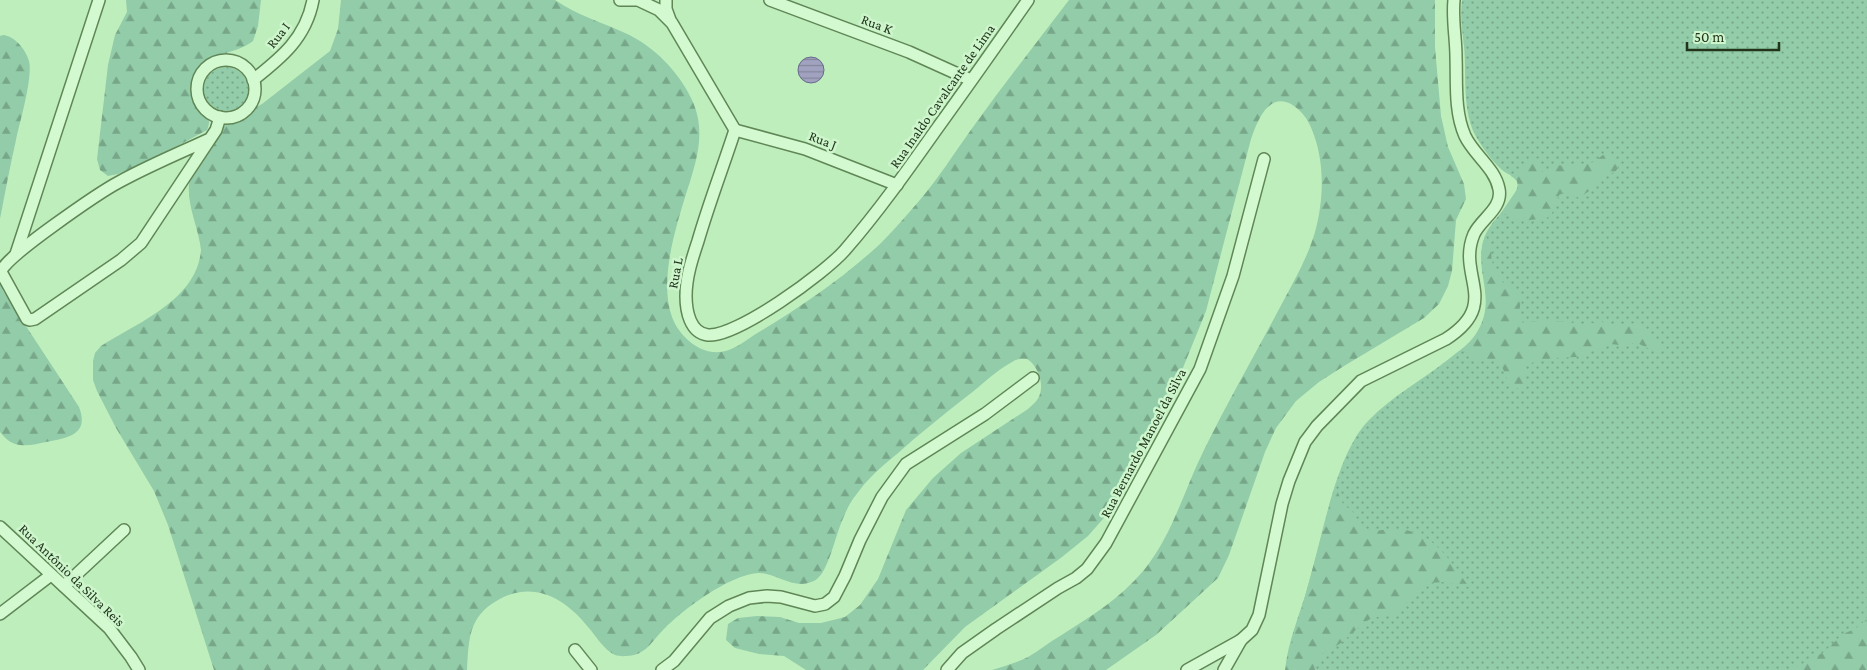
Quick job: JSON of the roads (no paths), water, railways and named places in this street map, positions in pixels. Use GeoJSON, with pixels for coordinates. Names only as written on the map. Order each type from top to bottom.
{"type":"FeatureCollection","features":[{"type":"Feature","properties":{"kind":"street"},"geometry":{"type":"LineString","coordinates":[[16,254],[99,0]]}},
{"type":"Feature","properties":{"kind":"street","name":"Rua I"},"geometry":{"type":"LineString","coordinates":[[253,80],[285,55],[304,25],[313,0]]}},
{"type":"Feature","properties":{"kind":"street"},"geometry":{"type":"LineString","coordinates":[[620,0],[641,0],[659,10],[672,23]]}},
{"type":"Feature","properties":{"kind":"street"},"geometry":{"type":"LineString","coordinates":[[666,0],[666,9],[672,23],[735,130]]}},
{"type":"Feature","properties":{"kind":"street","name":"Rua K"},"geometry":{"type":"LineString","coordinates":[[770,0],[909,52],[971,80]]}},
{"type":"Feature","properties":{"kind":"street","name":"Rua Inaldo Cavalcante de Lima"},"geometry":{"type":"LineString","coordinates":[[897,185],[1028,0]]}},
{"type":"Feature","properties":{"kind":"street"},"geometry":{"type":"LineString","coordinates":[[1193,669],[1241,640],[1252,630],[1260,615],[1282,504],[1309,437],[1317,426],[1361,381],[1459,331],[1474,308],[1470,259],[1472,240],[1480,225],[1498,203],[1500,193],[1496,178],[1470,144],[1461,125],[1453,23],[1454,0]]}},
{"type":"Feature","properties":{"kind":"street"},"geometry":{"type":"LineString","coordinates":[[230,60],[244,66],[253,80],[253,97],[247,108],[238,115],[220,117],[211,113],[200,102],[197,86],[202,72],[214,62],[230,60]]}},
{"type":"Feature","properties":{"kind":"street"},"geometry":{"type":"LineString","coordinates":[[210,139],[121,180],[99,193],[1,267],[0,272],[27,318],[33,320],[121,260],[141,243],[216,130],[220,117]]}},
{"type":"Feature","properties":{"kind":"street","name":"Rua L"},"geometry":{"type":"LineString","coordinates":[[735,130],[708,208],[687,280],[686,297],[689,318],[696,328],[705,334],[718,334],[733,329],[804,286],[843,252],[897,185]]}},
{"type":"Feature","properties":{"kind":"street","name":"Rua J"},"geometry":{"type":"LineString","coordinates":[[735,130],[804,149],[897,185]]}},
{"type":"Feature","properties":{"kind":"street","name":"Rua Bernardo Manoel da Silva"},"geometry":{"type":"LineString","coordinates":[[947,670],[962,653],[1058,588],[1076,578],[1087,569],[1106,543],[1203,360],[1234,276],[1264,159]]}},
{"type":"Feature","properties":{"kind":"street"},"geometry":{"type":"LineString","coordinates":[[662,670],[674,661],[710,618],[729,606],[749,598],[767,596],[781,597],[815,606],[825,604],[834,597],[882,497],[906,464],[985,414],[1033,378]]}},
{"type":"Feature","properties":{"kind":"street","name":"Rua Antônio da Silva Reis"},"geometry":{"type":"LineString","coordinates":[[0,527],[109,628],[132,657],[139,670]]}},
{"type":"Feature","properties":{"kind":"street"},"geometry":{"type":"LineString","coordinates":[[64,586],[124,530]]}},
{"type":"Feature","properties":{"kind":"street"},"geometry":{"type":"LineString","coordinates":[[0,614],[51,575]]}},
{"type":"Feature","properties":{"kind":"street"},"geometry":{"type":"LineString","coordinates":[[1224,670],[1241,640]]}},
{"type":"Feature","properties":{"kind":"street"},"geometry":{"type":"LineString","coordinates":[[575,650],[591,670]]}},
{"type":"Feature","properties":{"kind":"water"},"geometry":{"type":"Polygon","coordinates":[[[811,57],[820,61],[824,70],[820,79],[811,83],[802,79],[798,70],[802,61],[811,57]]]}}]}
